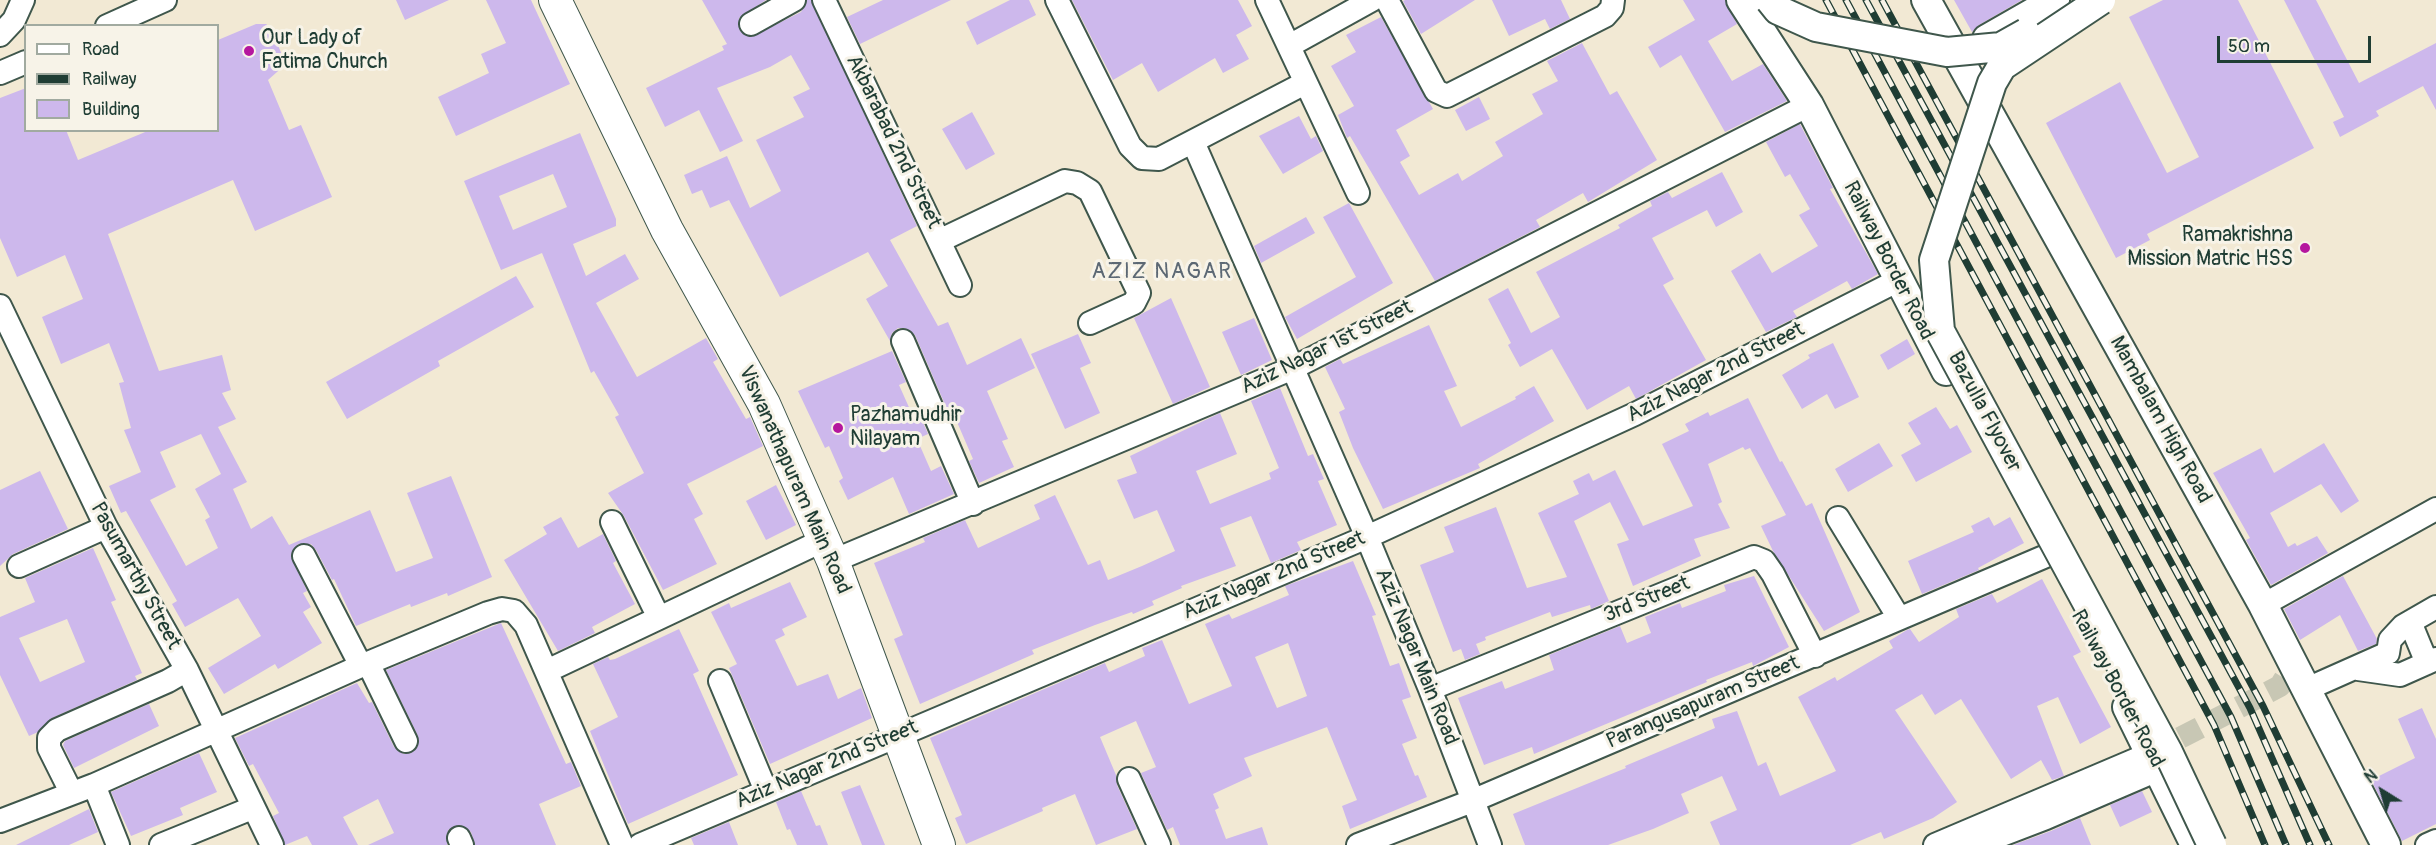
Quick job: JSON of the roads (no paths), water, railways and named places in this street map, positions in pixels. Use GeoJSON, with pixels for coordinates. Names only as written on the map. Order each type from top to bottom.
{"type":"FeatureCollection","features":[{"type":"Feature","properties":{"kind":"main road","name":"Viswanathapuram Main Road"},"geometry":{"type":"LineString","coordinates":[[555,0],[667,230],[764,404],[829,551],[900,734],[939,845]]}},
{"type":"Feature","properties":{"kind":"street"},"geometry":{"type":"LineString","coordinates":[[0,35],[14,20],[22,0]]}},
{"type":"Feature","properties":{"kind":"street"},"geometry":{"type":"LineString","coordinates":[[111,24],[165,0]]}},
{"type":"Feature","properties":{"kind":"street"},"geometry":{"type":"LineString","coordinates":[[751,24],[794,0]]}},
{"type":"Feature","properties":{"kind":"street","name":"Akbarabad 2nd Street"},"geometry":{"type":"LineString","coordinates":[[824,0],[941,240],[960,285]]}},
{"type":"Feature","properties":{"kind":"street"},"geometry":{"type":"LineString","coordinates":[[1057,0],[1130,146],[1142,158],[1159,159],[1305,83]]}},
{"type":"Feature","properties":{"kind":"street"},"geometry":{"type":"LineString","coordinates":[[1267,0],[1358,193]]}},
{"type":"Feature","properties":{"kind":"street"},"geometry":{"type":"LineString","coordinates":[[1289,46],[1372,0]]}},
{"type":"Feature","properties":{"kind":"street"},"geometry":{"type":"LineString","coordinates":[[1387,0],[1436,91],[1447,96],[1605,16],[1612,8],[1613,0]]}},
{"type":"Feature","properties":{"kind":"street","name":"Railway Border Road"},"geometry":{"type":"LineString","coordinates":[[1741,0],[1809,105],[1897,281],[2046,556],[2195,845]]}},
{"type":"Feature","properties":{"kind":"street"},"geometry":{"type":"LineString","coordinates":[[1770,0],[1778,10],[1816,27],[1947,52],[2001,47],[2080,0]]}},
{"type":"Feature","properties":{"kind":"street","name":"Mambalam High Road"},"geometry":{"type":"LineString","coordinates":[[1926,0],[2263,605],[2386,845]]}},
{"type":"Feature","properties":{"kind":"street"},"geometry":{"type":"LineString","coordinates":[[1957,57],[2055,0]]}},
{"type":"Feature","properties":{"kind":"street","name":"Bazulla Flyover"},"geometry":{"type":"LineString","coordinates":[[2101,0],[2002,66],[1992,83],[1934,261],[1940,331],[2168,752],[2212,845]]}},
{"type":"Feature","properties":{"kind":"street"},"geometry":{"type":"LineString","coordinates":[[1980,99],[2019,67],[2119,0]]}},
{"type":"Feature","properties":{"kind":"street"},"geometry":{"type":"LineString","coordinates":[[1990,37],[1991,52],[1996,59],[2006,67],[2019,67]]}},
{"type":"Feature","properties":{"kind":"street"},"geometry":{"type":"LineString","coordinates":[[0,73],[24,63]]}},
{"type":"Feature","properties":{"kind":"street","name":"Aziz Nagar 1st Street"},"geometry":{"type":"LineString","coordinates":[[547,671],[659,618],[829,551],[973,504],[1293,368],[1809,105]]}},
{"type":"Feature","properties":{"kind":"street","name":"Aziz Nagar Main Road"},"geometry":{"type":"LineString","coordinates":[[1193,142],[1367,537],[1430,689],[1490,845]]}},
{"type":"Feature","properties":{"kind":"street"},"geometry":{"type":"LineString","coordinates":[[941,240],[1065,181],[1077,183],[1090,191],[1139,293],[1134,303],[1090,323]]}},
{"type":"Feature","properties":{"kind":"street","name":"Aziz Nagar 2nd Street"},"geometry":{"type":"LineString","coordinates":[[640,845],[676,837],[766,791],[1367,537],[1635,414],[1897,281]]}},
{"type":"Feature","properties":{"kind":"street","name":"Pasumarthy Street"},"geometry":{"type":"LineString","coordinates":[[0,306],[106,527],[187,670],[252,808],[272,845]]}},
{"type":"Feature","properties":{"kind":"street"},"geometry":{"type":"LineString","coordinates":[[903,341],[973,504]]}},
{"type":"Feature","properties":{"kind":"street"},"geometry":{"type":"LineString","coordinates":[[2263,605],[2436,508]]}},
{"type":"Feature","properties":{"kind":"street"},"geometry":{"type":"LineString","coordinates":[[1838,518],[1899,618]]}},
{"type":"Feature","properties":{"kind":"street"},"geometry":{"type":"LineString","coordinates":[[612,522],[659,618]]}},
{"type":"Feature","properties":{"kind":"street"},"geometry":{"type":"LineString","coordinates":[[19,566],[106,527]]}},
{"type":"Feature","properties":{"kind":"street"},"geometry":{"type":"LineString","coordinates":[[2222,533],[2224,556],[2284,673]]}},
{"type":"Feature","properties":{"kind":"street"},"geometry":{"type":"LineString","coordinates":[[304,556],[406,741]]}},
{"type":"Feature","properties":{"kind":"street","name":"3rd Street"},"geometry":{"type":"LineString","coordinates":[[1430,689],[1754,556],[1764,561],[1773,574],[1815,656]]}},
{"type":"Feature","properties":{"kind":"street","name":"Parangusapuram Street"},"geometry":{"type":"LineString","coordinates":[[1358,845],[1472,801],[2046,556]]}},
{"type":"Feature","properties":{"kind":"street"},"geometry":{"type":"LineString","coordinates":[[2307,689],[2358,669],[2388,653],[2391,640],[2410,622],[2436,607]]}},
{"type":"Feature","properties":{"kind":"street"},"geometry":{"type":"LineString","coordinates":[[0,821],[70,792],[94,785],[365,664],[502,609],[514,611],[526,625],[622,845]]}},
{"type":"Feature","properties":{"kind":"street"},"geometry":{"type":"LineString","coordinates":[[2358,669],[2400,675],[2432,661],[2410,622]]}},
{"type":"Feature","properties":{"kind":"street"},"geometry":{"type":"LineString","coordinates":[[70,792],[49,748],[49,738],[57,730],[187,670]]}},
{"type":"Feature","properties":{"kind":"street"},"geometry":{"type":"LineString","coordinates":[[720,681],[766,791]]}},
{"type":"Feature","properties":{"kind":"street"},"geometry":{"type":"LineString","coordinates":[[1960,835],[1986,841],[2046,818],[2150,754]]}},
{"type":"Feature","properties":{"kind":"street"},"geometry":{"type":"LineString","coordinates":[[1935,845],[1960,835],[1978,813],[2150,754]]}},
{"type":"Feature","properties":{"kind":"street"},"geometry":{"type":"LineString","coordinates":[[1129,779],[1159,845]]}},
{"type":"Feature","properties":{"kind":"street"},"geometry":{"type":"LineString","coordinates":[[94,785],[117,845]]}},
{"type":"Feature","properties":{"kind":"street"},"geometry":{"type":"LineString","coordinates":[[161,845],[252,808]]}},
{"type":"Feature","properties":{"kind":"street"},"geometry":{"type":"LineString","coordinates":[[2427,845],[2436,841]]}},
{"type":"Feature","properties":{"kind":"tunnel"},"geometry":{"type":"LineString","coordinates":[[2151,753],[2280,686],[2285,678],[2284,673]]}},
{"type":"Feature","properties":{"kind":"railway"},"geometry":{"type":"LineString","coordinates":[[1826,0],[2214,725],[2265,845]]}},
{"type":"Feature","properties":{"kind":"railway"},"geometry":{"type":"LineString","coordinates":[[1846,0],[2231,717],[2286,845]]}},
{"type":"Feature","properties":{"kind":"railway"},"geometry":{"type":"LineString","coordinates":[[1866,0],[2250,708],[2310,845]]}},
{"type":"Feature","properties":{"kind":"railway"},"geometry":{"type":"LineString","coordinates":[[1882,0],[2263,706],[2329,845]]}},
{"type":"Feature","properties":{"kind":"place","name":"Our Lady of Fatima Church"},"geometry":{"type":"Point","coordinates":[249,51]}},
{"type":"Feature","properties":{"kind":"place","name":"Ramakrishna Mission Matric HSS"},"geometry":{"type":"Point","coordinates":[2305,248]}},
{"type":"Feature","properties":{"kind":"place","name":"Pazhamudhir Nilayam"},"geometry":{"type":"Point","coordinates":[838,428]}},
{"type":"Feature","properties":{"kind":"district","name":"AZIZ NAGAR"},"geometry":{"type":"Point","coordinates":[1162,272]}}]}
